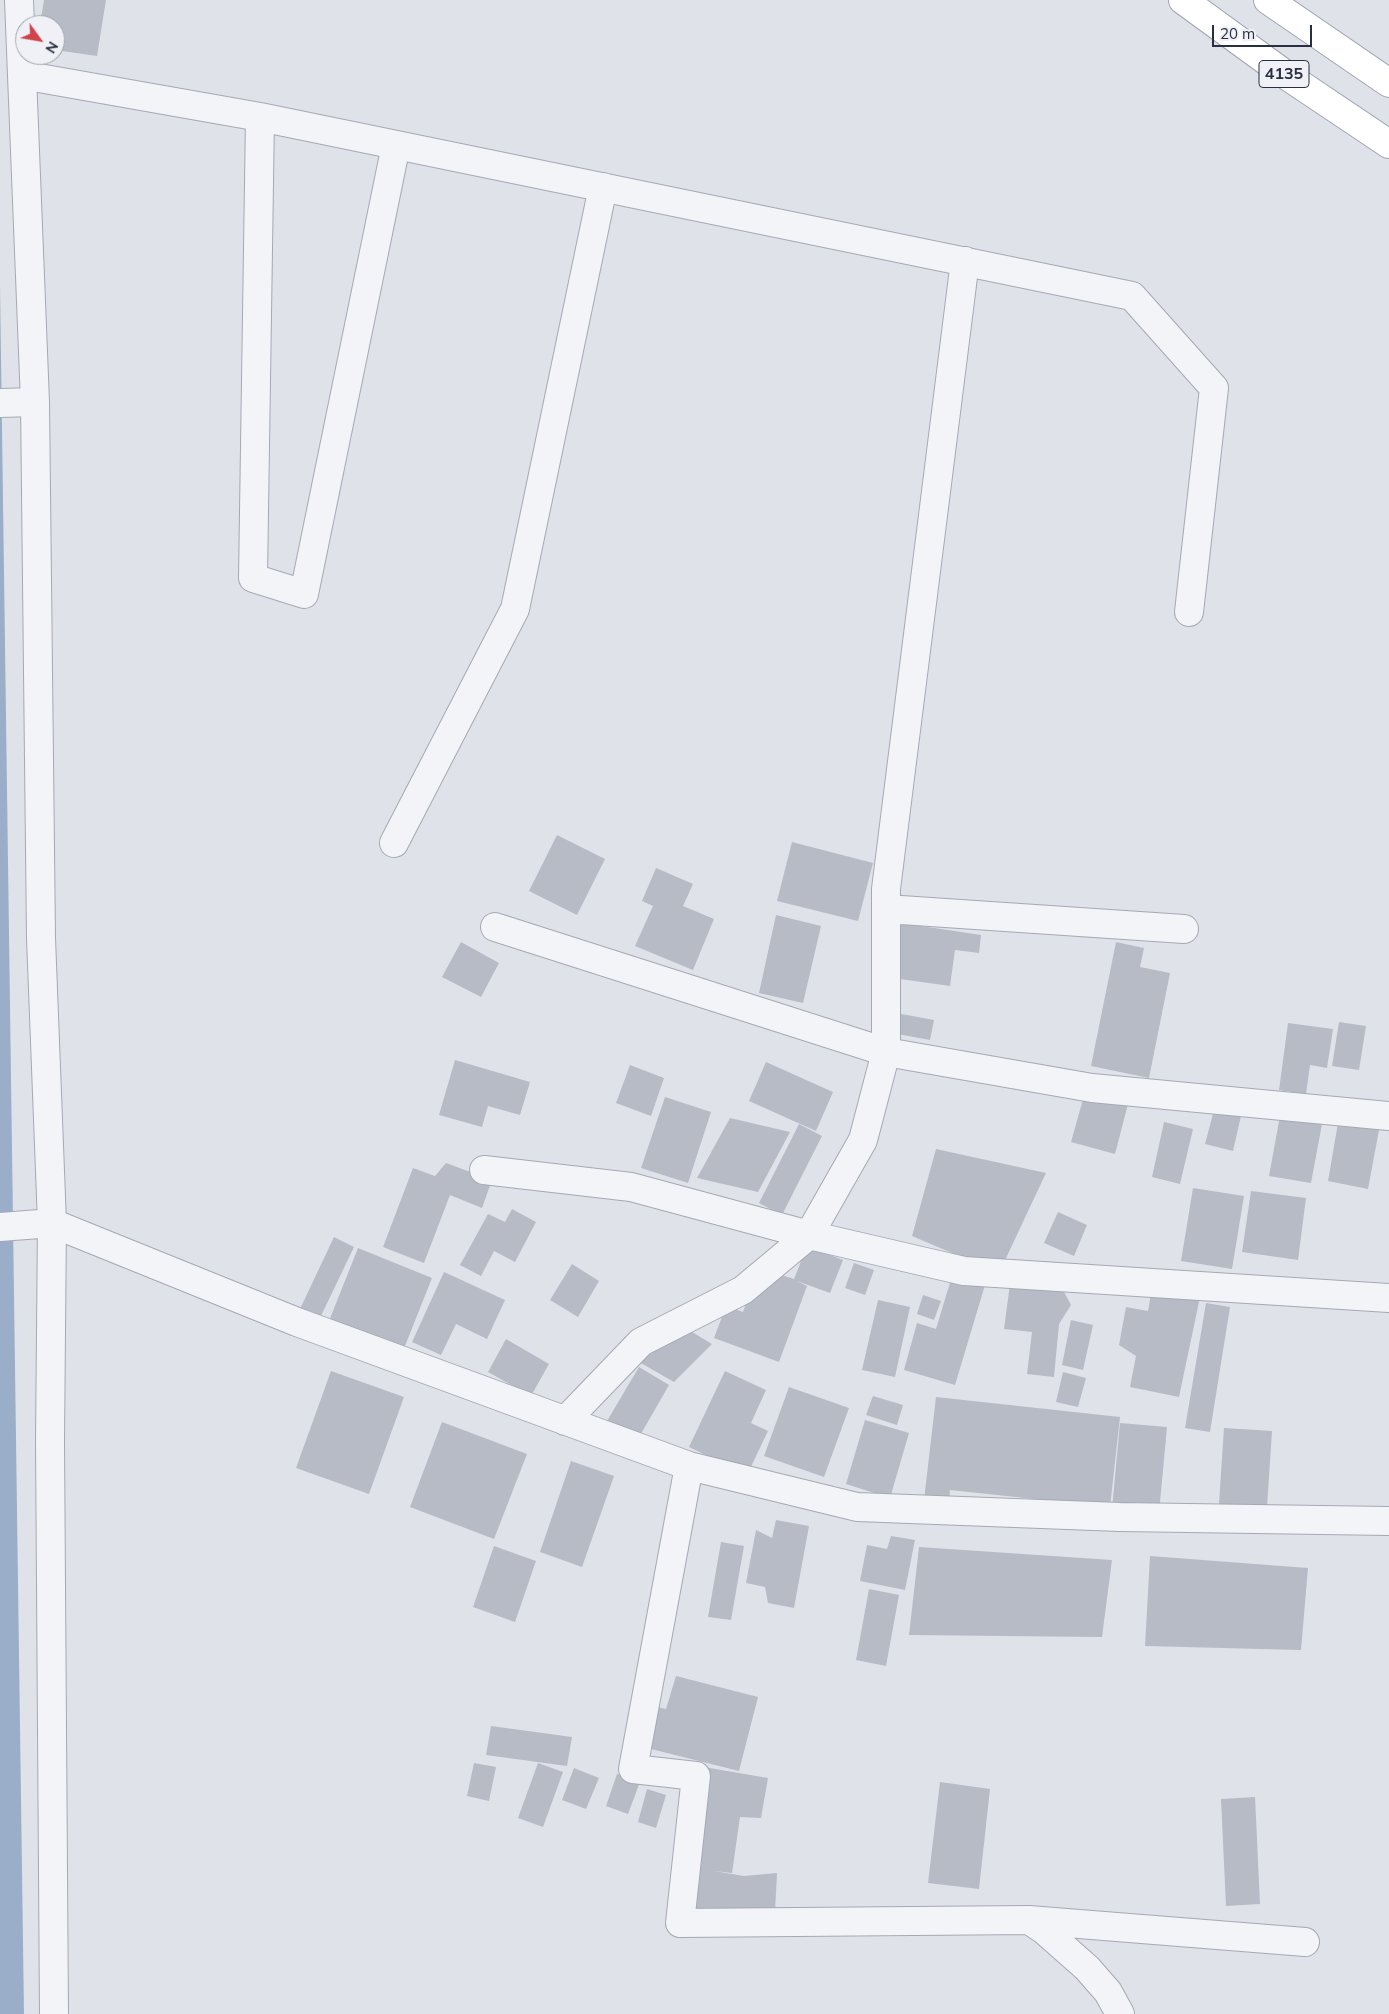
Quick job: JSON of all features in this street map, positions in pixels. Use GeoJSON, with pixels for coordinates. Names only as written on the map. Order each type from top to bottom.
{"type":"FeatureCollection","features":[{"type":"Feature","properties":{"kind":"main road","name":"4135"},"geometry":{"type":"LineString","coordinates":[[1182,0],[1286,75],[1389,144]]}},
{"type":"Feature","properties":{"kind":"main road","name":"4135"},"geometry":{"type":"LineString","coordinates":[[1268,0],[1389,83]]}},
{"type":"Feature","properties":{"kind":"street"},"geometry":{"type":"LineString","coordinates":[[20,0],[35,402],[41,938],[52,1223],[50,1441],[54,2014]]}},
{"type":"Feature","properties":{"kind":"street"},"geometry":{"type":"LineString","coordinates":[[22,75],[260,117],[1132,296],[1214,388],[1189,612]]}},
{"type":"Feature","properties":{"kind":"street"},"geometry":{"type":"LineString","coordinates":[[260,117],[253,578],[304,594],[396,145]]}},
{"type":"Feature","properties":{"kind":"street"},"geometry":{"type":"LineString","coordinates":[[394,843],[515,609],[603,187]]}},
{"type":"Feature","properties":{"kind":"street"},"geometry":{"type":"LineString","coordinates":[[565,1421],[641,1342],[743,1290],[809,1235],[863,1140],[886,1052],[886,889],[965,261]]}},
{"type":"Feature","properties":{"kind":"street"},"geometry":{"type":"LineString","coordinates":[[0,403],[35,402]]}},
{"type":"Feature","properties":{"kind":"street"},"geometry":{"type":"LineString","coordinates":[[886,910],[1184,929]]}},
{"type":"Feature","properties":{"kind":"street"},"geometry":{"type":"LineString","coordinates":[[495,927],[886,1052],[1092,1088],[1389,1116]]}},
{"type":"Feature","properties":{"kind":"street"},"geometry":{"type":"LineString","coordinates":[[484,1170],[631,1187],[809,1235],[964,1271],[1389,1298]]}},
{"type":"Feature","properties":{"kind":"street"},"geometry":{"type":"LineString","coordinates":[[0,1228],[52,1223],[297,1322],[689,1466],[857,1506],[1120,1517],[1389,1522]]}},
{"type":"Feature","properties":{"kind":"street"},"geometry":{"type":"LineString","coordinates":[[689,1466],[633,1769],[696,1776],[680,1923],[1029,1920],[1305,1942]]}},
{"type":"Feature","properties":{"kind":"street"},"geometry":{"type":"LineString","coordinates":[[1029,1920],[1044,1930],[1087,1968],[1108,1992],[1120,2014]]}},
{"type":"Feature","properties":{"kind":"water"},"geometry":{"type":"Polygon","coordinates":[[[0,285],[24,2014],[0,2014],[0,285]]]}},
{"type":"Feature","properties":{"kind":"building"},"geometry":{"type":"Polygon","coordinates":[[[44,0],[106,0],[97,56],[65,51],[65,15],[42,15],[44,0]]]}},
{"type":"Feature","properties":{"kind":"building"},"geometry":{"type":"Polygon","coordinates":[[[557,835],[605,859],[577,915],[529,891],[557,835]]]}},
{"type":"Feature","properties":{"kind":"building"},"geometry":{"type":"Polygon","coordinates":[[[792,842],[873,863],[858,921],[777,901],[792,842]]]}},
{"type":"Feature","properties":{"kind":"building"},"geometry":{"type":"Polygon","coordinates":[[[656,868],[693,884],[683,906],[714,919],[693,970],[635,946],[653,906],[642,901],[656,868]]]}},
{"type":"Feature","properties":{"kind":"building"},"geometry":{"type":"Polygon","coordinates":[[[776,915],[821,926],[803,1003],[759,993],[776,915]]]}},
{"type":"Feature","properties":{"kind":"building"},"geometry":{"type":"Polygon","coordinates":[[[901,923],[981,935],[979,953],[955,950],[950,986],[893,978],[901,923]]]}},
{"type":"Feature","properties":{"kind":"building"},"geometry":{"type":"Polygon","coordinates":[[[461,942],[499,963],[481,997],[442,977],[461,942]]]}},
{"type":"Feature","properties":{"kind":"building"},"geometry":{"type":"Polygon","coordinates":[[[1116,942],[1144,948],[1140,967],[1170,973],[1149,1078],[1091,1066],[1116,942]]]}},
{"type":"Feature","properties":{"kind":"building"},"geometry":{"type":"Polygon","coordinates":[[[896,1013],[934,1020],[930,1040],[892,1033],[896,1013]]]}},
{"type":"Feature","properties":{"kind":"building"},"geometry":{"type":"Polygon","coordinates":[[[1339,1022],[1366,1026],[1359,1070],[1332,1066],[1339,1022]]]}},
{"type":"Feature","properties":{"kind":"building"},"geometry":{"type":"Polygon","coordinates":[[[1288,1023],[1333,1029],[1327,1068],[1310,1065],[1306,1094],[1279,1090],[1288,1023]]]}},
{"type":"Feature","properties":{"kind":"building"},"geometry":{"type":"Polygon","coordinates":[[[455,1060],[530,1082],[520,1115],[488,1106],[482,1127],[439,1115],[455,1060]]]}},
{"type":"Feature","properties":{"kind":"building"},"geometry":{"type":"Polygon","coordinates":[[[766,1062],[833,1092],[816,1131],[749,1101],[766,1062]]]}},
{"type":"Feature","properties":{"kind":"building"},"geometry":{"type":"Polygon","coordinates":[[[630,1065],[664,1078],[651,1116],[616,1103],[630,1065]]]}},
{"type":"Feature","properties":{"kind":"building"},"geometry":{"type":"Polygon","coordinates":[[[1085,1092],[1128,1104],[1115,1154],[1071,1142],[1085,1092]]]}},
{"type":"Feature","properties":{"kind":"building"},"geometry":{"type":"Polygon","coordinates":[[[665,1097],[711,1112],[688,1183],[641,1168],[665,1097]]]}},
{"type":"Feature","properties":{"kind":"building"},"geometry":{"type":"Polygon","coordinates":[[[1214,1110],[1241,1116],[1233,1151],[1205,1144],[1214,1110]]]}},
{"type":"Feature","properties":{"kind":"building"},"geometry":{"type":"Polygon","coordinates":[[[1280,1116],[1322,1124],[1311,1183],[1269,1176],[1280,1116]]]}},
{"type":"Feature","properties":{"kind":"building"},"geometry":{"type":"Polygon","coordinates":[[[730,1118],[790,1132],[758,1192],[697,1178],[730,1118]]]}},
{"type":"Feature","properties":{"kind":"building"},"geometry":{"type":"Polygon","coordinates":[[[1164,1122],[1193,1129],[1180,1184],[1152,1177],[1164,1122]]]}},
{"type":"Feature","properties":{"kind":"building"},"geometry":{"type":"Polygon","coordinates":[[[1338,1123],[1379,1130],[1368,1189],[1328,1181],[1338,1123]]]}},
{"type":"Feature","properties":{"kind":"building"},"geometry":{"type":"Polygon","coordinates":[[[799,1124],[822,1136],[782,1215],[759,1203],[799,1124]]]}},
{"type":"Feature","properties":{"kind":"building"},"geometry":{"type":"Polygon","coordinates":[[[936,1149],[1046,1173],[999,1273],[912,1236],[936,1149]]]}},
{"type":"Feature","properties":{"kind":"building"},"geometry":{"type":"Polygon","coordinates":[[[446,1163],[492,1180],[482,1208],[450,1195],[424,1263],[383,1247],[413,1168],[435,1176],[446,1163]]]}},
{"type":"Feature","properties":{"kind":"building"},"geometry":{"type":"Polygon","coordinates":[[[1193,1188],[1244,1196],[1232,1269],[1181,1261],[1193,1188]]]}},
{"type":"Feature","properties":{"kind":"building"},"geometry":{"type":"Polygon","coordinates":[[[1251,1191],[1306,1198],[1298,1260],[1242,1252],[1251,1191]]]}},
{"type":"Feature","properties":{"kind":"building"},"geometry":{"type":"Polygon","coordinates":[[[512,1209],[536,1222],[515,1262],[494,1251],[481,1276],[460,1265],[488,1214],[505,1222],[512,1209]]]}},
{"type":"Feature","properties":{"kind":"building"},"geometry":{"type":"Polygon","coordinates":[[[1058,1212],[1087,1225],[1074,1256],[1044,1243],[1058,1212]]]}},
{"type":"Feature","properties":{"kind":"building"},"geometry":{"type":"Polygon","coordinates":[[[334,1237],[354,1247],[320,1318],[300,1309],[334,1237]]]}},
{"type":"Feature","properties":{"kind":"building"},"geometry":{"type":"Polygon","coordinates":[[[807,1246],[843,1260],[830,1293],[797,1281],[807,1286],[779,1362],[714,1338],[726,1306],[743,1312],[752,1286],[766,1270],[794,1279],[807,1246]]]}},
{"type":"Feature","properties":{"kind":"building"},"geometry":{"type":"Polygon","coordinates":[[[358,1248],[432,1278],[403,1351],[329,1321],[358,1248]]]}},
{"type":"Feature","properties":{"kind":"building"},"geometry":{"type":"Polygon","coordinates":[[[854,1263],[874,1270],[865,1295],[845,1288],[854,1263]]]}},
{"type":"Feature","properties":{"kind":"building"},"geometry":{"type":"Polygon","coordinates":[[[572,1264],[599,1281],[578,1317],[550,1300],[572,1264]]]}},
{"type":"Feature","properties":{"kind":"building"},"geometry":{"type":"Polygon","coordinates":[[[444,1272],[505,1300],[487,1339],[456,1324],[441,1355],[412,1342],[444,1272]]]}},
{"type":"Feature","properties":{"kind":"building"},"geometry":{"type":"Polygon","coordinates":[[[952,1276],[985,1285],[955,1385],[904,1370],[917,1323],[936,1329],[952,1276]]]}},
{"type":"Feature","properties":{"kind":"building"},"geometry":{"type":"Polygon","coordinates":[[[1010,1284],[1063,1290],[1071,1305],[1059,1324],[1054,1377],[1027,1374],[1032,1332],[1004,1329],[1010,1284]]]}},
{"type":"Feature","properties":{"kind":"building"},"geometry":{"type":"Polygon","coordinates":[[[1152,1288],[1200,1297],[1179,1397],[1130,1387],[1136,1356],[1119,1345],[1126,1307],[1148,1311],[1152,1288]]]}},
{"type":"Feature","properties":{"kind":"building"},"geometry":{"type":"Polygon","coordinates":[[[923,1295],[941,1301],[934,1320],[917,1314],[923,1295]]]}},
{"type":"Feature","properties":{"kind":"building"},"geometry":{"type":"Polygon","coordinates":[[[878,1300],[910,1307],[895,1377],[862,1370],[878,1300]]]}},
{"type":"Feature","properties":{"kind":"building"},"geometry":{"type":"Polygon","coordinates":[[[1206,1303],[1230,1307],[1210,1432],[1185,1428],[1206,1303]]]}},
{"type":"Feature","properties":{"kind":"building"},"geometry":{"type":"Polygon","coordinates":[[[1071,1320],[1093,1325],[1083,1370],[1062,1365],[1071,1320]]]}},
{"type":"Feature","properties":{"kind":"building"},"geometry":{"type":"Polygon","coordinates":[[[687,1329],[712,1344],[674,1382],[639,1362],[687,1329]]]}},
{"type":"Feature","properties":{"kind":"building"},"geometry":{"type":"Polygon","coordinates":[[[506,1339],[549,1364],[531,1396],[488,1372],[506,1339]]]}},
{"type":"Feature","properties":{"kind":"building"},"geometry":{"type":"Polygon","coordinates":[[[639,1367],[669,1385],[638,1439],[607,1421],[639,1367]]]}},
{"type":"Feature","properties":{"kind":"building"},"geometry":{"type":"Polygon","coordinates":[[[331,1371],[404,1397],[369,1494],[296,1468],[331,1371]]]}},
{"type":"Feature","properties":{"kind":"building"},"geometry":{"type":"Polygon","coordinates":[[[725,1371],[766,1390],[751,1423],[768,1431],[747,1475],[689,1447],[725,1371]]]}},
{"type":"Feature","properties":{"kind":"building"},"geometry":{"type":"Polygon","coordinates":[[[1063,1372],[1086,1378],[1078,1407],[1056,1402],[1063,1372]]]}},
{"type":"Feature","properties":{"kind":"building"},"geometry":{"type":"Polygon","coordinates":[[[789,1387],[849,1408],[824,1477],[764,1456],[789,1387]]]}},
{"type":"Feature","properties":{"kind":"building"},"geometry":{"type":"Polygon","coordinates":[[[873,1396],[903,1405],[897,1425],[866,1415],[873,1396]]]}},
{"type":"Feature","properties":{"kind":"building"},"geometry":{"type":"Polygon","coordinates":[[[936,1397],[1120,1417],[1110,1507],[950,1490],[949,1503],[924,1500],[936,1397]]]}},
{"type":"Feature","properties":{"kind":"building"},"geometry":{"type":"Polygon","coordinates":[[[865,1420],[909,1433],[890,1498],[846,1484],[865,1420]]]}},
{"type":"Feature","properties":{"kind":"building"},"geometry":{"type":"Polygon","coordinates":[[[442,1422],[527,1454],[494,1539],[410,1507],[442,1422]]]}},
{"type":"Feature","properties":{"kind":"building"},"geometry":{"type":"Polygon","coordinates":[[[1120,1423],[1167,1427],[1159,1513],[1112,1509],[1120,1423]]]}},
{"type":"Feature","properties":{"kind":"building"},"geometry":{"type":"Polygon","coordinates":[[[1224,1428],[1272,1431],[1267,1507],[1219,1504],[1224,1428]]]}},
{"type":"Feature","properties":{"kind":"building"},"geometry":{"type":"Polygon","coordinates":[[[571,1461],[614,1476],[582,1567],[540,1552],[571,1461]]]}},
{"type":"Feature","properties":{"kind":"building"},"geometry":{"type":"Polygon","coordinates":[[[776,1520],[809,1526],[794,1608],[768,1603],[765,1587],[746,1583],[756,1530],[772,1538],[776,1520]]]}},
{"type":"Feature","properties":{"kind":"building"},"geometry":{"type":"Polygon","coordinates":[[[891,1536],[915,1540],[905,1590],[860,1581],[867,1545],[887,1549],[891,1536]]]}},
{"type":"Feature","properties":{"kind":"building"},"geometry":{"type":"Polygon","coordinates":[[[721,1542],[744,1546],[731,1620],[708,1617],[721,1542]]]}},
{"type":"Feature","properties":{"kind":"building"},"geometry":{"type":"Polygon","coordinates":[[[494,1546],[536,1561],[515,1622],[473,1607],[494,1546]]]}},
{"type":"Feature","properties":{"kind":"building"},"geometry":{"type":"Polygon","coordinates":[[[919,1547],[1112,1560],[1102,1637],[909,1635],[919,1547]]]}},
{"type":"Feature","properties":{"kind":"building"},"geometry":{"type":"Polygon","coordinates":[[[1150,1556],[1308,1568],[1301,1650],[1145,1646],[1150,1556]]]}},
{"type":"Feature","properties":{"kind":"building"},"geometry":{"type":"Polygon","coordinates":[[[869,1589],[899,1595],[886,1666],[856,1660],[869,1589]]]}},
{"type":"Feature","properties":{"kind":"building"},"geometry":{"type":"Polygon","coordinates":[[[676,1676],[758,1697],[739,1771],[647,1748],[657,1707],[666,1709],[676,1676]]]}},
{"type":"Feature","properties":{"kind":"building"},"geometry":{"type":"Polygon","coordinates":[[[491,1726],[572,1737],[567,1766],[486,1755],[491,1726]]]}},
{"type":"Feature","properties":{"kind":"building"},"geometry":{"type":"Polygon","coordinates":[[[474,1763],[496,1767],[489,1801],[467,1796],[474,1763]]]}},
{"type":"Feature","properties":{"kind":"building"},"geometry":{"type":"Polygon","coordinates":[[[538,1763],[563,1772],[543,1827],[518,1818],[538,1763]]]}},
{"type":"Feature","properties":{"kind":"building"},"geometry":{"type":"Polygon","coordinates":[[[704,1767],[768,1778],[761,1818],[740,1817],[732,1873],[714,1871],[744,1876],[777,1873],[775,1912],[696,1908],[698,1869],[706,1812],[696,1807],[704,1767]]]}},
{"type":"Feature","properties":{"kind":"building"},"geometry":{"type":"Polygon","coordinates":[[[574,1768],[599,1778],[586,1809],[562,1800],[574,1768]]]}},
{"type":"Feature","properties":{"kind":"building"},"geometry":{"type":"Polygon","coordinates":[[[617,1774],[640,1782],[628,1814],[606,1806],[617,1774]]]}},
{"type":"Feature","properties":{"kind":"building"},"geometry":{"type":"Polygon","coordinates":[[[940,1782],[990,1789],[979,1889],[928,1883],[940,1782]]]}},
{"type":"Feature","properties":{"kind":"building"},"geometry":{"type":"Polygon","coordinates":[[[647,1789],[666,1795],[656,1828],[638,1822],[647,1789]]]}},
{"type":"Feature","properties":{"kind":"building"},"geometry":{"type":"Polygon","coordinates":[[[1255,1797],[1260,1904],[1226,1906],[1221,1799],[1255,1797]]]}}]}
